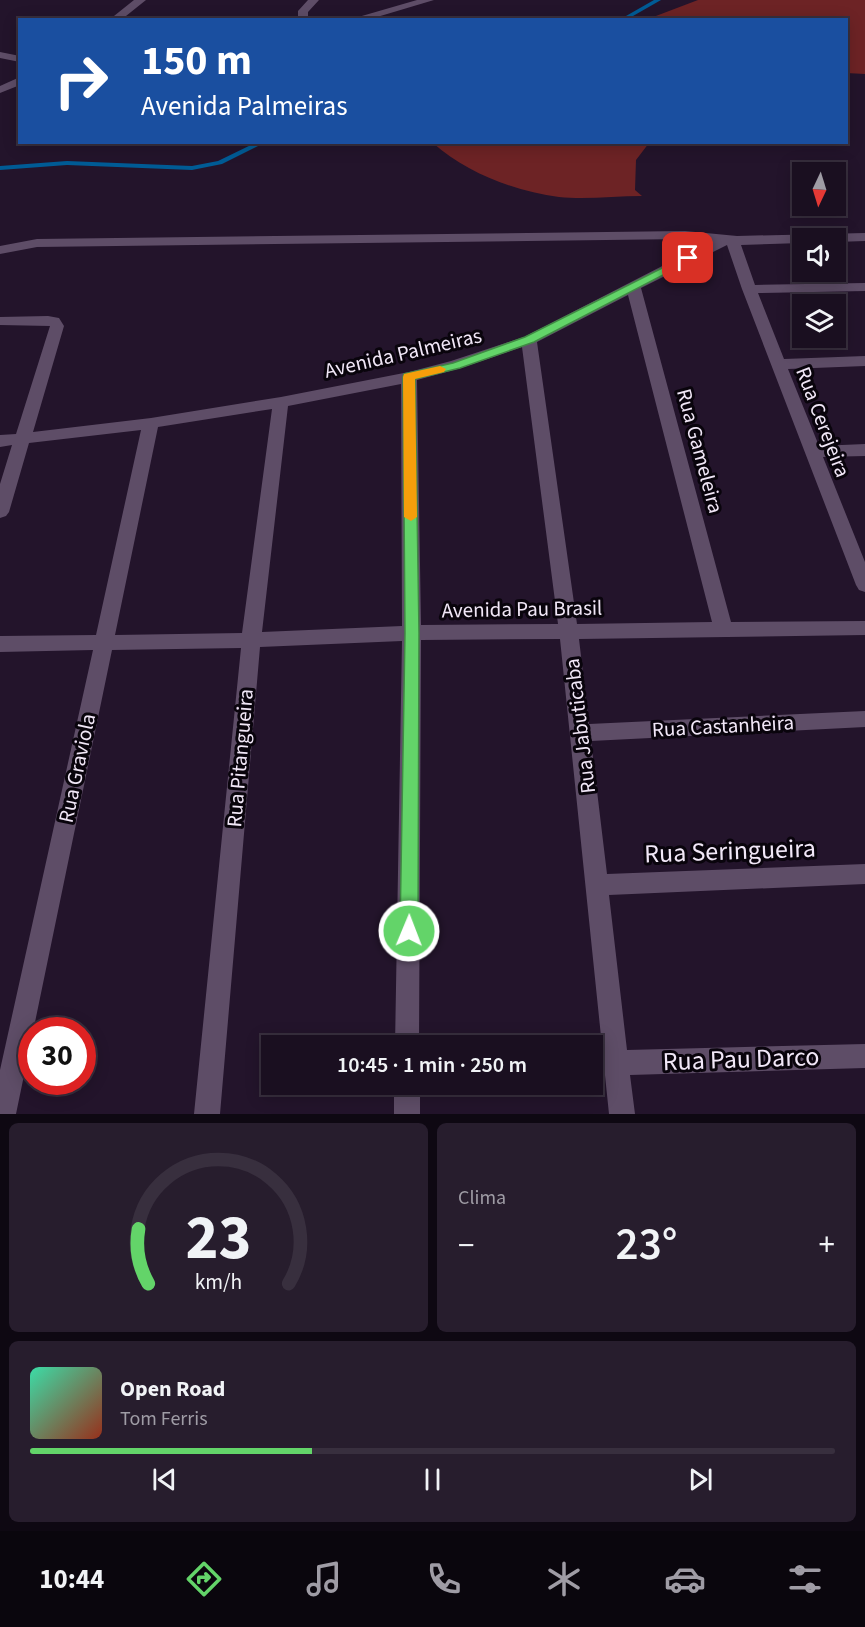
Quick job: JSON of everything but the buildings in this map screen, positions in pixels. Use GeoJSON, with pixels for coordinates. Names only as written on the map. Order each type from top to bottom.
{"type":"FeatureCollection","features":[{"type":"Feature","properties":{"kind":"street"},"geometry":{"type":"LineString","coordinates":[[117,18],[141,0]]}},
{"type":"Feature","properties":{"kind":"street"},"geometry":{"type":"LineString","coordinates":[[303,18],[303,11],[314,0]]}},
{"type":"Feature","properties":{"kind":"street"},"geometry":{"type":"LineString","coordinates":[[361,18],[429,0]]}},
{"type":"Feature","properties":{"kind":"street"},"geometry":{"type":"LineString","coordinates":[[0,55],[18,59]]}},
{"type":"Feature","properties":{"kind":"street"},"geometry":{"type":"LineString","coordinates":[[0,90],[18,81]]}},
{"type":"Feature","properties":{"kind":"street"},"geometry":{"type":"LineString","coordinates":[[0,250],[37,243],[218,240],[685,235],[730,239]]}},
{"type":"Feature","properties":{"kind":"street","name":"Avenida Palmeiras"},"geometry":{"type":"LineString","coordinates":[[0,441],[24,440],[152,423],[281,402],[456,366],[530,340],[730,239],[865,237]]}},
{"type":"Feature","properties":{"kind":"street","name":"Rua Cerejeira"},"geometry":{"type":"LineString","coordinates":[[730,239],[865,585]]}},
{"type":"Feature","properties":{"kind":"street","name":"Rua Gameleira"},"geometry":{"type":"LineString","coordinates":[[633,286],[723,628]]}},
{"type":"Feature","properties":{"kind":"street"},"geometry":{"type":"LineString","coordinates":[[749,289],[865,287]]}},
{"type":"Feature","properties":{"kind":"street"},"geometry":{"type":"LineString","coordinates":[[0,321],[48,320],[54,321],[57,326],[24,440],[0,512]]}},
{"type":"Feature","properties":{"kind":"street","name":"Rua Jabuticaba"},"geometry":{"type":"LineString","coordinates":[[530,340],[569,632],[622,1114]]}},
{"type":"Feature","properties":{"kind":"street"},"geometry":{"type":"LineString","coordinates":[[779,364],[865,361]]}},
{"type":"Feature","properties":{"kind":"street"},"geometry":{"type":"LineString","coordinates":[[407,1035],[412,633],[409,377]]}},
{"type":"Feature","properties":{"kind":"street","name":"Rua Pitangueira"},"geometry":{"type":"LineString","coordinates":[[207,1114],[251,640],[281,402]]}},
{"type":"Feature","properties":{"kind":"street","name":"Rua Graviola"},"geometry":{"type":"LineString","coordinates":[[3,1114],[152,423]]}},
{"type":"Feature","properties":{"kind":"street"},"geometry":{"type":"LineString","coordinates":[[812,452],[865,450]]}},
{"type":"Feature","properties":{"kind":"street","name":"Avenida Pau Brasil"},"geometry":{"type":"LineString","coordinates":[[0,644],[104,644],[412,633],[865,627]]}},
{"type":"Feature","properties":{"kind":"street","name":"Rua Castanheira"},"geometry":{"type":"LineString","coordinates":[[581,733],[865,719]]}},
{"type":"Feature","properties":{"kind":"street","name":"Rua Seringueira"},"geometry":{"type":"LineString","coordinates":[[598,885],[865,874]]}},
{"type":"Feature","properties":{"kind":"street","name":"Rua Pau Darco"},"geometry":{"type":"LineString","coordinates":[[616,1063],[865,1056]]}},
{"type":"Feature","properties":{"kind":"street"},"geometry":{"type":"LineString","coordinates":[[407,1095],[407,1114]]}},
{"type":"Feature","properties":{"kind":"shaded area"},"geometry":{"type":"Polygon","coordinates":[[[698,0],[865,0],[865,74],[848,73],[848,18],[651,18],[698,0]]]}},
{"type":"Feature","properties":{"kind":"shaded area"},"geometry":{"type":"Polygon","coordinates":[[[434,144],[648,144],[636,160],[635,190],[642,196],[579,198],[542,194],[492,179],[446,154],[434,144]]]}},
{"type":"Feature","properties":{"kind":"waterway"},"geometry":{"type":"LineString","coordinates":[[625,18],[658,0]]}},
{"type":"Feature","properties":{"kind":"waterway"},"geometry":{"type":"LineString","coordinates":[[0,168],[67,163],[192,168],[220,163],[259,144]]}},
{"type":"Feature","properties":{"kind":"slow traffic"},"geometry":{"type":"LineString","coordinates":[[411,517],[409,377],[440,369]]}},
{"type":"Feature","properties":{"kind":"route"},"geometry":{"type":"LineString","coordinates":[[409,931],[412,633],[409,377],[456,366],[530,340],[688,258]]}}]}
